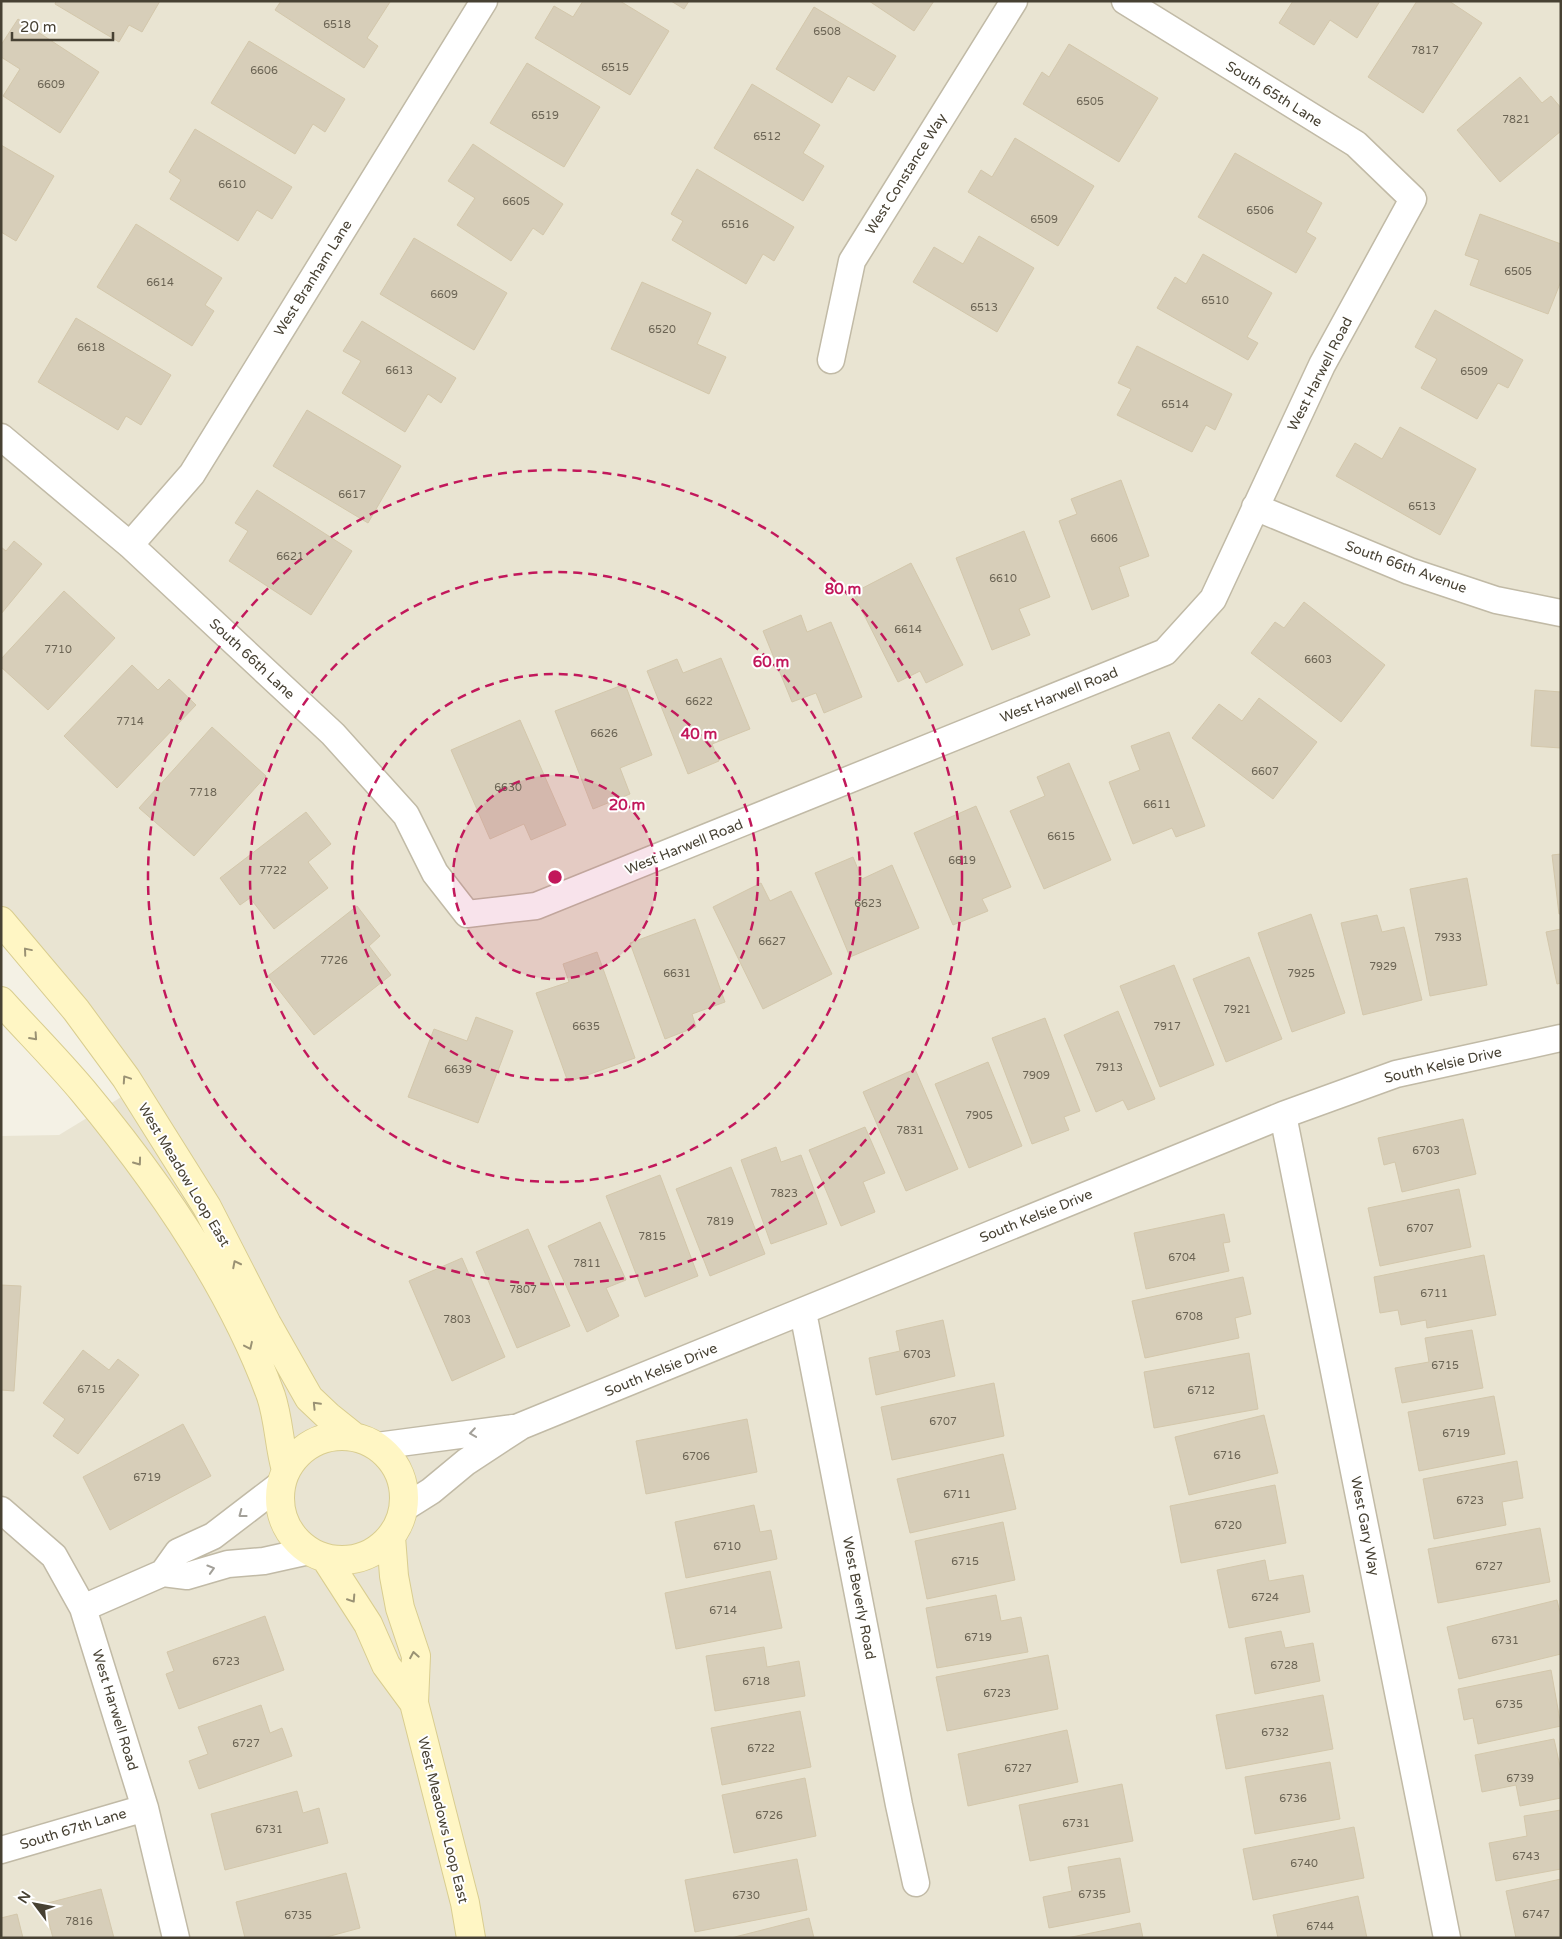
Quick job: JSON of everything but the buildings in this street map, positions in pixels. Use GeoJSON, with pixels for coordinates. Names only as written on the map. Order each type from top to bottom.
{"type":"FeatureCollection","features":[{"type":"Feature","properties":{"kind":"street","name":"West Branham Lane"},"geometry":{"type":"LineString","coordinates":[[130,545],[192,474],[484,1]]}},
{"type":"Feature","properties":{"kind":"street","name":"West Constance Way"},"geometry":{"type":"LineString","coordinates":[[831,360],[852,261],[1014,1]]}},
{"type":"Feature","properties":{"kind":"street","name":"South 65th Lane"},"geometry":{"type":"LineString","coordinates":[[1125,1],[1356,144],[1413,199]]}},
{"type":"Feature","properties":{"kind":"street","name":"West Harwell Road"},"geometry":{"type":"LineString","coordinates":[[467,914],[536,906],[1164,652],[1213,599],[1322,366],[1413,199]]}},
{"type":"Feature","properties":{"kind":"street","name":"South 66th Lane"},"geometry":{"type":"LineString","coordinates":[[1,437],[130,545],[333,734],[406,815],[435,873],[467,914]]}},
{"type":"Feature","properties":{"kind":"street","name":"South 66th Avenue"},"geometry":{"type":"LineString","coordinates":[[1255,507],[1409,571],[1496,600],[1561,613]]}},
{"type":"Feature","properties":{"kind":"street","name":"West Meadow Loop East"},"geometry":{"type":"LineString","coordinates":[[1,922],[76,1010],[126,1078],[207,1207],[267,1324],[309,1398],[328,1416],[365,1441]]}},
{"type":"Feature","properties":{"kind":"street","name":"West Meadow Loop East"},"geometry":{"type":"LineString","coordinates":[[1,1001],[82,1090],[170,1205],[229,1302],[271,1398],[284,1477]]}},
{"type":"Feature","properties":{"kind":"street","name":"South Kelsie Drive"},"geometry":{"type":"LineString","coordinates":[[404,1508],[431,1492],[466,1462],[521,1426],[1283,1115],[1396,1074],[1561,1038]]}},
{"type":"Feature","properties":{"kind":"street","name":"West Gary Way"},"geometry":{"type":"LineString","coordinates":[[1283,1115],[1447,1938]]}},
{"type":"Feature","properties":{"kind":"street","name":"West Beverly Road"},"geometry":{"type":"LineString","coordinates":[[803,1312],[916,1884]]}},
{"type":"Feature","properties":{"kind":"street","name":"South Kelsie Drive"},"geometry":{"type":"LineString","coordinates":[[365,1441],[521,1426]]}},
{"type":"Feature","properties":{"kind":"street"},"geometry":{"type":"LineString","coordinates":[[83,1608],[163,1573],[188,1576],[228,1564],[317,1555],[344,1561],[362,1558],[378,1549],[391,1537],[399,1523],[404,1508],[404,1490],[400,1474],[390,1458],[365,1441],[333,1436],[314,1442],[298,1454],[284,1477],[212,1536],[178,1552],[163,1573]]}},
{"type":"Feature","properties":{"kind":"street"},"geometry":{"type":"LineString","coordinates":[[284,1477],[280,1504],[284,1522],[294,1539],[317,1555]]}},
{"type":"Feature","properties":{"kind":"street","name":"West Harwell Road"},"geometry":{"type":"LineString","coordinates":[[1,1510],[54,1556],[83,1608],[145,1808],[176,1938]]}},
{"type":"Feature","properties":{"kind":"street","name":"West Meadows Loop East"},"geometry":{"type":"LineString","coordinates":[[391,1537],[394,1576],[400,1608],[416,1656],[414,1703],[471,1938]]}},
{"type":"Feature","properties":{"kind":"street","name":"West Meadows Loop East"},"geometry":{"type":"LineString","coordinates":[[317,1555],[368,1624],[386,1665],[414,1703]]}},
{"type":"Feature","properties":{"kind":"street","name":"South 67th Lane"},"geometry":{"type":"LineString","coordinates":[[1,1850],[145,1808]]}},
{"type":"Feature","properties":{"kind":"shaded area"},"geometry":{"type":"Polygon","coordinates":[[[1,1],[1561,1],[1561,1938],[1,1938],[1,1136],[59,1135],[141,1085],[1,912],[1,1]]]}}]}
